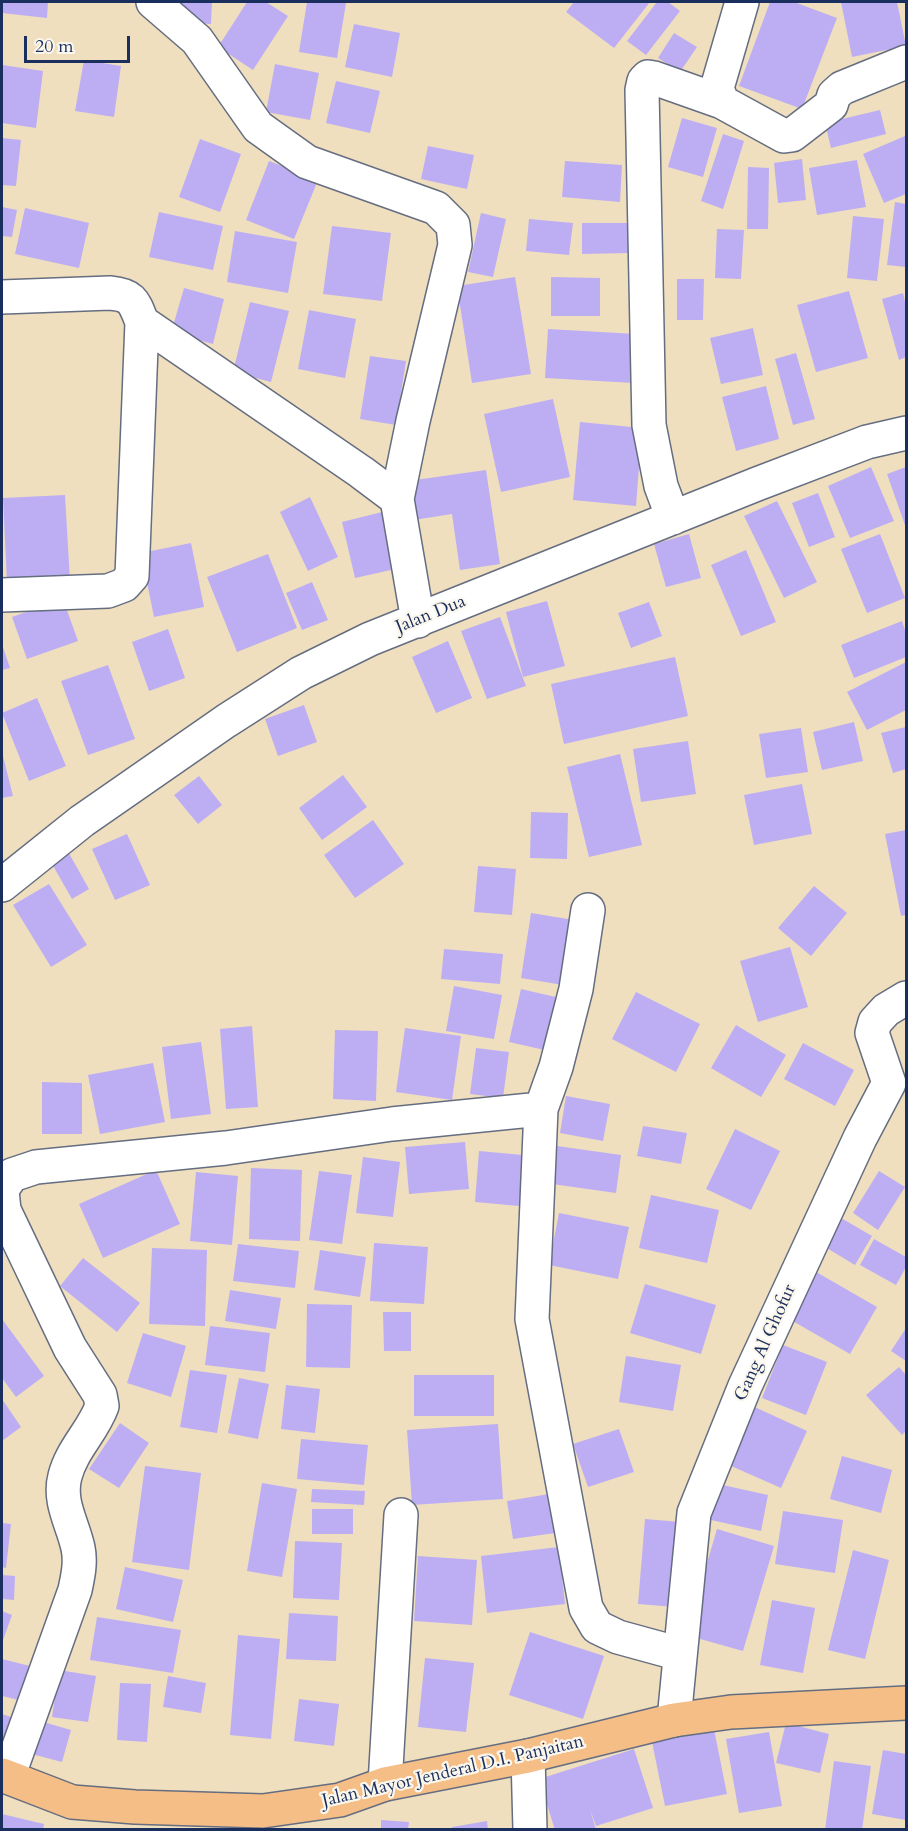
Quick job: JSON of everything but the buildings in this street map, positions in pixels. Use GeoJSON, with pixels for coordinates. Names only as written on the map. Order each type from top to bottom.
{"type":"FeatureCollection","features":[{"type":"Feature","properties":{"kind":"main road","name":"Jalan Mayor Jenderal D.I. Panjaitan"},"geometry":{"type":"LineString","coordinates":[[4,1776],[72,1802],[263,1811],[340,1800],[385,1784],[528,1756],[674,1720],[731,1712],[906,1703]]}},
{"type":"Feature","properties":{"kind":"street"},"geometry":{"type":"LineString","coordinates":[[153,2],[197,40],[258,127],[307,162],[436,208],[453,225],[455,245],[397,499],[418,621]]}},
{"type":"Feature","properties":{"kind":"street"},"geometry":{"type":"LineString","coordinates":[[722,102],[717,88],[742,2]]}},
{"type":"Feature","properties":{"kind":"street"},"geometry":{"type":"LineString","coordinates":[[673,518],[661,486],[649,425],[642,90],[644,81],[648,77],[654,78],[722,102],[784,136],[792,135],[831,105],[834,95],[842,88],[906,62]]}},
{"type":"Feature","properties":{"kind":"street"},"geometry":{"type":"LineString","coordinates":[[2,297],[121,294],[133,301],[142,322],[132,576],[124,585],[108,591],[2,595]]}},
{"type":"Feature","properties":{"kind":"street"},"geometry":{"type":"LineString","coordinates":[[142,322],[397,499]]}},
{"type":"Feature","properties":{"kind":"street","name":"Jalan Dua"},"geometry":{"type":"LineString","coordinates":[[2,885],[82,821],[301,673],[350,649],[673,518],[867,442],[906,433]]}},
{"type":"Feature","properties":{"kind":"street"},"geometry":{"type":"LineString","coordinates":[[588,910],[576,989],[556,1067],[541,1109],[532,1319],[586,1608],[597,1627],[618,1637],[680,1654]]}},
{"type":"Feature","properties":{"kind":"street","name":"Gang Al Ghofur"},"geometry":{"type":"LineString","coordinates":[[674,1720],[694,1513],[745,1386],[860,1138],[889,1083],[872,1033],[874,1022],[886,1010],[906,999]]}},
{"type":"Feature","properties":{"kind":"street"},"geometry":{"type":"LineString","coordinates":[[4,1776],[75,1590],[80,1569],[79,1549],[64,1507],[64,1478],[75,1450],[102,1406],[100,1395],[70,1348],[4,1210],[2,1190],[12,1175],[36,1167],[226,1148],[382,1125],[541,1109]]}},
{"type":"Feature","properties":{"kind":"street"},"geometry":{"type":"LineString","coordinates":[[385,1784],[401,1515]]}},
{"type":"Feature","properties":{"kind":"street"},"geometry":{"type":"LineString","coordinates":[[528,1756],[530,1830]]}}]}
